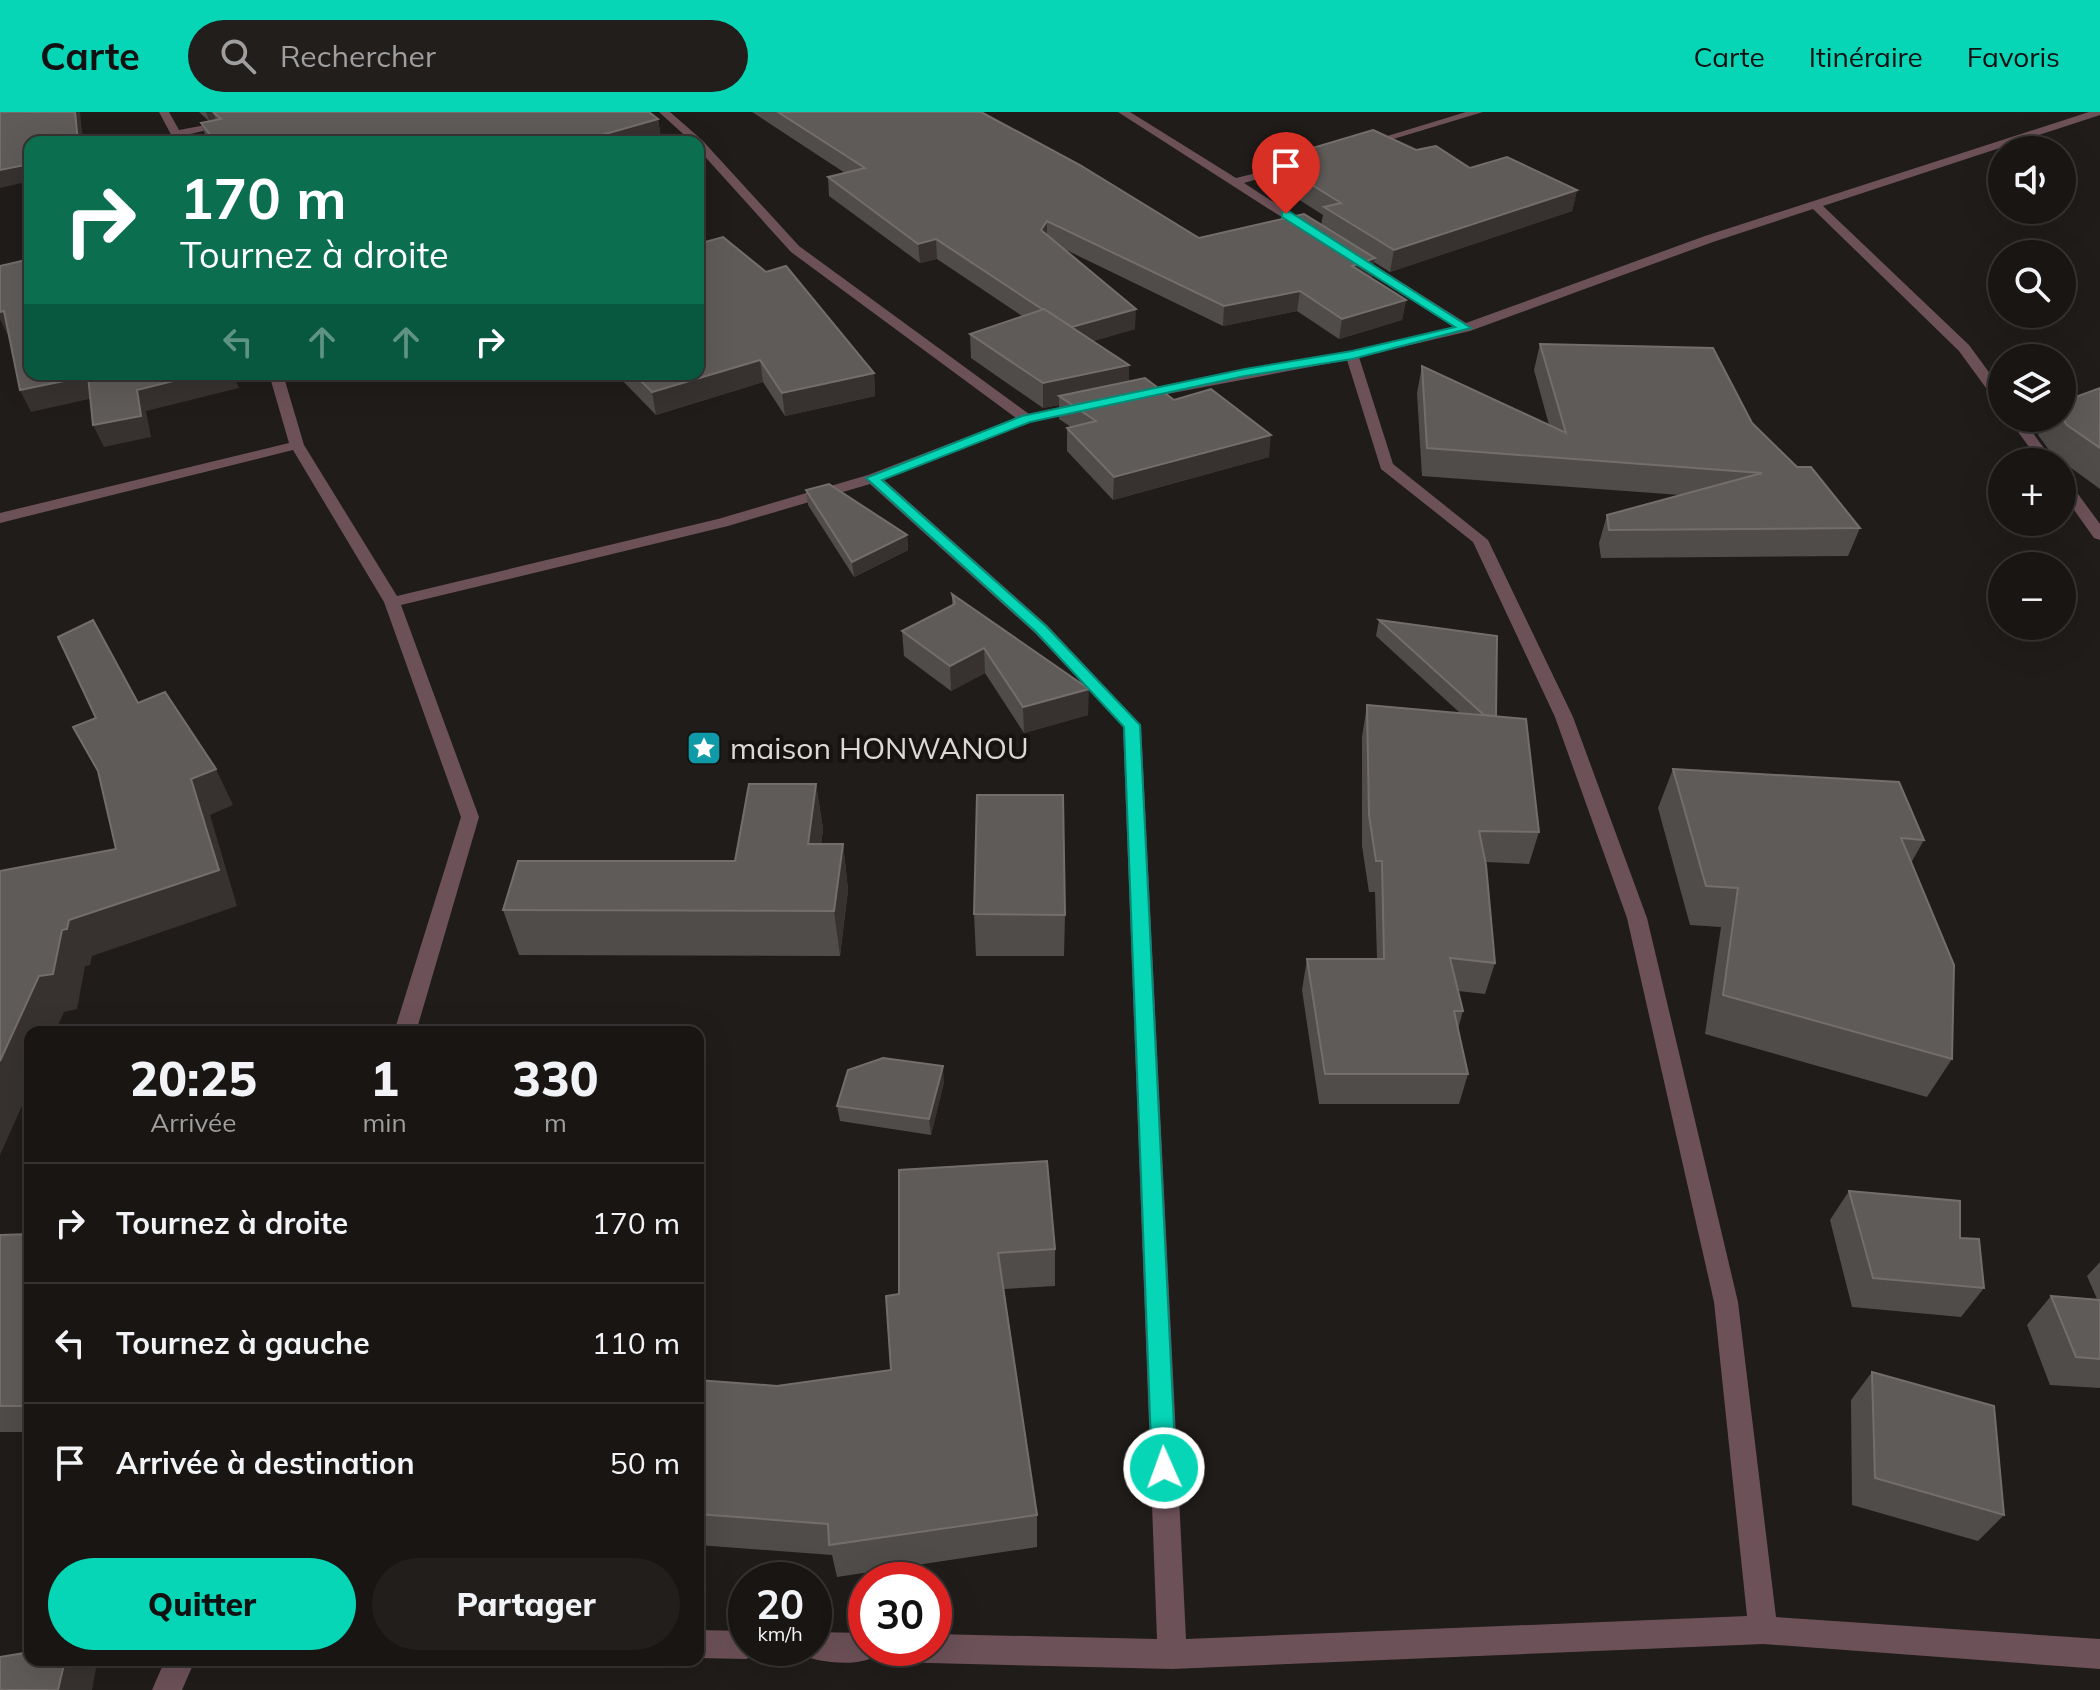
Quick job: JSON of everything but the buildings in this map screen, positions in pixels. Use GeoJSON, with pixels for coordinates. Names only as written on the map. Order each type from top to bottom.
{"type":"FeatureCollection","features":[{"type":"Feature","properties":{"kind":"street"},"geometry":{"type":"LineString","coordinates":[[164,112],[177,136]]}},
{"type":"Feature","properties":{"kind":"street"},"geometry":{"type":"LineString","coordinates":[[664,112],[691,136]]}},
{"type":"Feature","properties":{"kind":"street"},"geometry":{"type":"LineString","coordinates":[[1123,112],[1324,239]]}},
{"type":"Feature","properties":{"kind":"street"},"geometry":{"type":"LineString","coordinates":[[1357,147],[1478,112]]}},
{"type":"Feature","properties":{"kind":"street"},"geometry":{"type":"LineString","coordinates":[[1120,399],[1352,355],[1465,328],[1709,239],[2100,112]]}},
{"type":"Feature","properties":{"kind":"street"},"geometry":{"type":"LineString","coordinates":[[186,136],[247,120]]}},
{"type":"Feature","properties":{"kind":"street"},"geometry":{"type":"LineString","coordinates":[[704,149],[795,249],[1026,419]]}},
{"type":"Feature","properties":{"kind":"street"},"geometry":{"type":"LineString","coordinates":[[1235,182],[1311,160]]}},
{"type":"Feature","properties":{"kind":"street"},"geometry":{"type":"LineString","coordinates":[[1817,206],[1964,348],[1988,381]]}},
{"type":"Feature","properties":{"kind":"street"},"geometry":{"type":"LineString","coordinates":[[1337,247],[1465,328]]}},
{"type":"Feature","properties":{"kind":"street"},"geometry":{"type":"LineString","coordinates":[[1352,355],[1386,466],[1480,540],[1564,717],[1637,918],[1726,1302],[1763,1630]]}},
{"type":"Feature","properties":{"kind":"street"},"geometry":{"type":"LineString","coordinates":[[278,380],[297,445],[392,602],[470,817],[407,1026]]}},
{"type":"Feature","properties":{"kind":"street"},"geometry":{"type":"LineString","coordinates":[[392,602],[723,523],[873,478],[1026,419],[1104,402]]}},
{"type":"Feature","properties":{"kind":"street"},"geometry":{"type":"LineString","coordinates":[[0,518],[297,445]]}},
{"type":"Feature","properties":{"kind":"street"},"geometry":{"type":"LineString","coordinates":[[873,478],[1041,629],[1132,725],[1172,1654]]}},
{"type":"Feature","properties":{"kind":"street"},"geometry":{"type":"LineString","coordinates":[[2076,502],[2100,535]]}},
{"type":"Feature","properties":{"kind":"street"},"geometry":{"type":"LineString","coordinates":[[952,1649],[1172,1654],[1763,1630],[2100,1654]]}},
{"type":"Feature","properties":{"kind":"street"},"geometry":{"type":"LineString","coordinates":[[704,1644],[728,1645]]}},
{"type":"Feature","properties":{"kind":"street"},"geometry":{"type":"LineString","coordinates":[[167,1690],[177,1666]]}},
{"type":"Feature","properties":{"kind":"place","name":"maison HONWANOU"},"geometry":{"type":"Point","coordinates":[704,748]}},
{"type":"Feature","properties":{"kind":"route"},"geometry":{"type":"LineString","coordinates":[[1164,1468],[1132,725],[1041,629],[873,478],[1026,419],[1245,372],[1352,355],[1400,341],[1465,328],[1286,214]]}}]}
